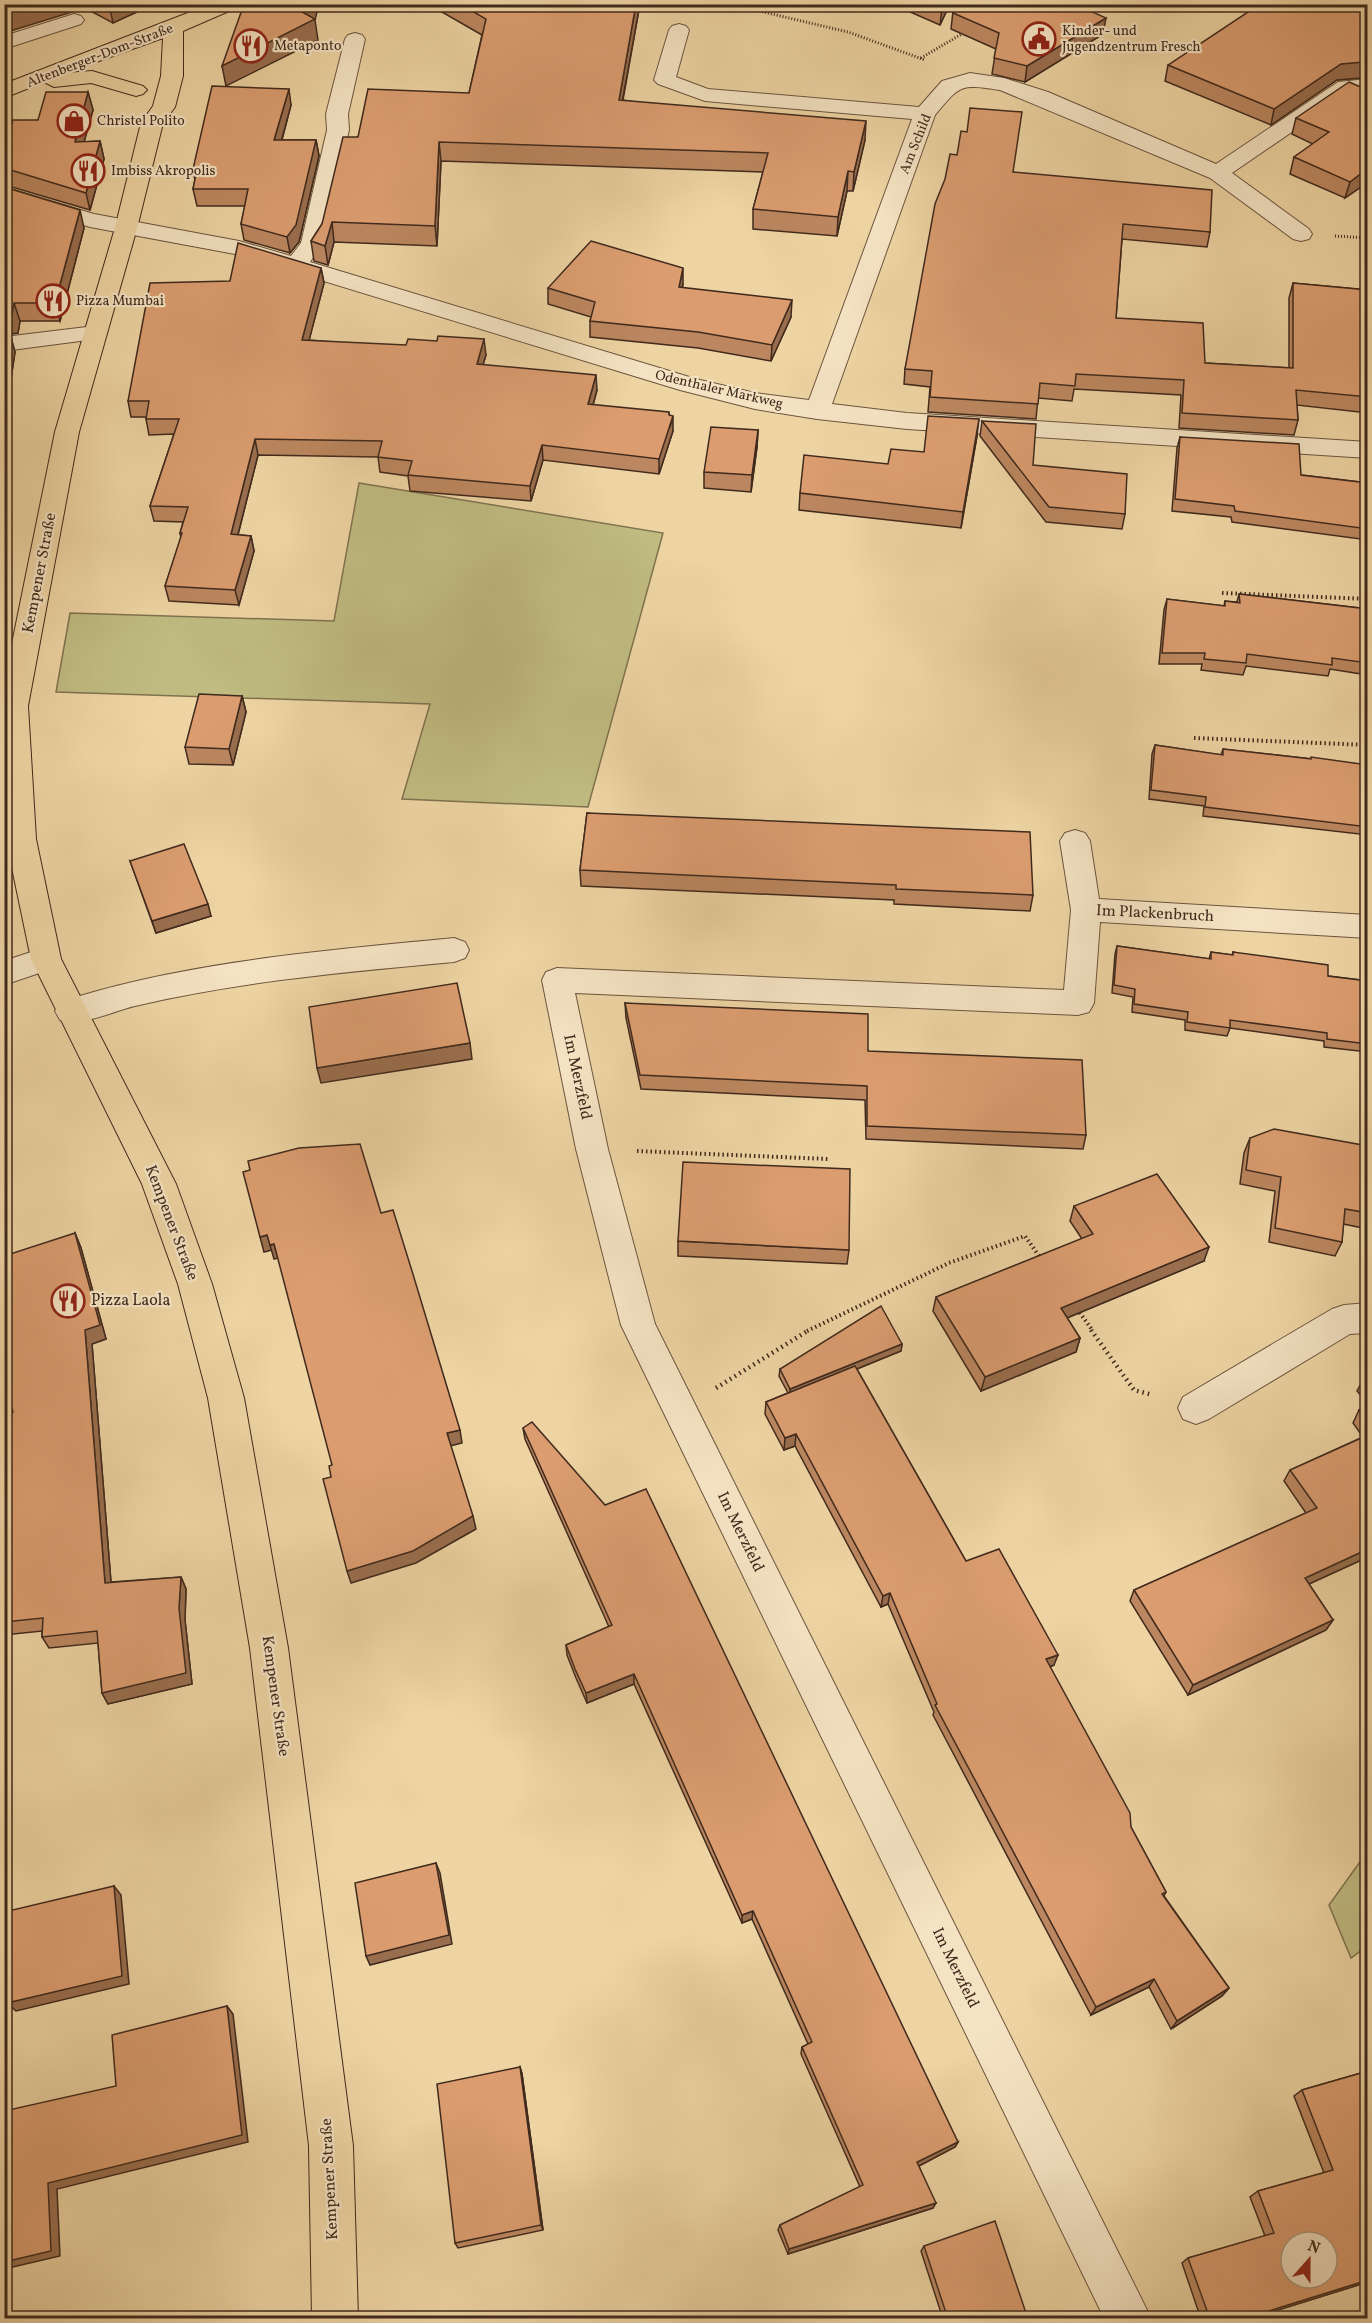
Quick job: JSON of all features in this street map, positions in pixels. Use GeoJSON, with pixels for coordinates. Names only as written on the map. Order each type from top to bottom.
{"type":"FeatureCollection","features":[{"type":"Feature","properties":{"kind":"main road","name":"Altenberger-Dom-Straße"},"geometry":{"type":"LineString","coordinates":[[12,89],[63,67],[173,28],[229,4]]}},
{"type":"Feature","properties":{"kind":"main road","name":"Kempener Straße"},"geometry":{"type":"LineString","coordinates":[[173,28],[172,76],[164,107],[152,123],[126,228],[67,432],[14,706],[21,839],[46,959],[159,1184],[195,1284],[226,1398],[269,1648],[332,2146],[335,2319]]}},
{"type":"Feature","properties":{"kind":"main road"},"geometry":{"type":"LineString","coordinates":[[142,39],[138,75],[138,106],[152,123]]}},
{"type":"Feature","properties":{"kind":"main road"},"geometry":{"type":"LineString","coordinates":[[12,89],[85,77],[114,82],[138,75]]}},
{"type":"Feature","properties":{"kind":"street"},"geometry":{"type":"LineString","coordinates":[[4,43],[74,20]]}},
{"type":"Feature","properties":{"kind":"street"},"geometry":{"type":"LineString","coordinates":[[679,30],[665,80],[705,95],[925,114]]}},
{"type":"Feature","properties":{"kind":"street"},"geometry":{"type":"LineString","coordinates":[[297,264],[312,243],[338,130],[337,114],[355,39]]}},
{"type":"Feature","properties":{"kind":"street"},"geometry":{"type":"LineString","coordinates":[[970,78],[1004,84],[1040,97],[1218,173],[1301,234]]}},
{"type":"Feature","properties":{"kind":"street","name":"Am Schild"},"geometry":{"type":"LineString","coordinates":[[817,411],[925,114],[949,85],[970,78]]}},
{"type":"Feature","properties":{"kind":"street"},"geometry":{"type":"LineString","coordinates":[[1218,173],[1345,86],[1368,85]]}},
{"type":"Feature","properties":{"kind":"street","name":"Odenthaler Markweg"},"geometry":{"type":"LineString","coordinates":[[4,194],[67,214],[126,228],[240,248],[689,385],[755,401],[817,411],[907,421],[1368,450]]}},
{"type":"Feature","properties":{"kind":"street"},"geometry":{"type":"LineString","coordinates":[[4,344],[95,333]]}},
{"type":"Feature","properties":{"kind":"street"},"geometry":{"type":"LineString","coordinates":[[1075,841],[1086,910]]}},
{"type":"Feature","properties":{"kind":"street","name":"Im Plackenbruch"},"geometry":{"type":"LineString","coordinates":[[849,995],[1078,1003],[1086,910],[1368,927]]}},
{"type":"Feature","properties":{"kind":"street"},"geometry":{"type":"LineString","coordinates":[[71,1011],[104,1000],[265,969],[454,950]]}},
{"type":"Feature","properties":{"kind":"street"},"geometry":{"type":"LineString","coordinates":[[4,973],[46,959]]}},
{"type":"Feature","properties":{"kind":"street","name":"Im Merzfeld"},"geometry":{"type":"LineString","coordinates":[[849,995],[557,980],[592,1149],[638,1325],[1128,2319]]}},
{"type":"Feature","properties":{"kind":"street"},"geometry":{"type":"LineString","coordinates":[[1196,1408],[1344,1320],[1368,1317]]}},
{"type":"Feature","properties":{"kind":"path"},"geometry":{"type":"LineString","coordinates":[[730,4],[848,32],[970,78]]}},
{"type":"Feature","properties":{"kind":"path"},"geometry":{"type":"LineString","coordinates":[[921,58],[970,28]]}},
{"type":"Feature","properties":{"kind":"path"},"geometry":{"type":"LineString","coordinates":[[1222,593],[1368,599]]}},
{"type":"Feature","properties":{"kind":"path"},"geometry":{"type":"LineString","coordinates":[[1194,738],[1368,745]]}},
{"type":"Feature","properties":{"kind":"path"},"geometry":{"type":"LineString","coordinates":[[592,1149],[828,1160]]}},
{"type":"Feature","properties":{"kind":"path"},"geometry":{"type":"LineString","coordinates":[[680,1411],[813,1328],[949,1263],[1025,1236],[1046,1265]]}},
{"type":"Feature","properties":{"kind":"path"},"geometry":{"type":"LineString","coordinates":[[1073,1303],[1134,1390],[1196,1408]]}},
{"type":"Feature","properties":{"kind":"shaded area"},"geometry":{"type":"Polygon","coordinates":[[[359,483],[663,533],[588,807],[402,799],[430,704],[56,692],[70,613],[334,621],[359,483]]]}},
{"type":"Feature","properties":{"kind":"shaded area"},"geometry":{"type":"Polygon","coordinates":[[[1367,1852],[1367,1946],[1351,1958],[1329,1905],[1367,1852]]]}},
{"type":"Feature","properties":{"kind":"building"},"geometry":{"type":"Polygon","coordinates":[[[4,4],[27,4],[4,12],[4,4]]]}},
{"type":"Feature","properties":{"kind":"building"},"geometry":{"type":"Polygon","coordinates":[[[244,4],[310,4],[309,8],[302,12],[315,19],[222,66],[244,4]]]}},
{"type":"Feature","properties":{"kind":"building"},"geometry":{"type":"Polygon","coordinates":[[[460,4],[636,4],[619,100],[866,121],[854,172],[848,171],[838,217],[753,209],[768,153],[439,142],[435,226],[332,222],[325,246],[311,241],[322,224],[343,137],[358,137],[368,89],[469,93],[486,19],[460,4]]]}},
{"type":"Feature","properties":{"kind":"building"},"geometry":{"type":"Polygon","coordinates":[[[931,4],[944,4],[942,9],[931,4]]]}},
{"type":"Feature","properties":{"kind":"building"},"geometry":{"type":"Polygon","coordinates":[[[954,4],[1075,4],[1106,18],[1027,66],[994,58],[999,33],[953,13],[954,4]]]}},
{"type":"Feature","properties":{"kind":"building"},"geometry":{"type":"Polygon","coordinates":[[[1260,4],[1368,4],[1368,59],[1364,62],[1341,64],[1274,109],[1168,65],[1260,4]]]}},
{"type":"Feature","properties":{"kind":"building"},"geometry":{"type":"Polygon","coordinates":[[[1349,82],[1368,90],[1368,168],[1350,182],[1294,157],[1329,132],[1296,118],[1349,82]]]}},
{"type":"Feature","properties":{"kind":"building"},"geometry":{"type":"Polygon","coordinates":[[[212,86],[289,89],[274,140],[316,140],[296,225],[287,237],[241,224],[248,189],[193,189],[197,169],[193,169],[212,86]]]}},
{"type":"Feature","properties":{"kind":"building"},"geometry":{"type":"Polygon","coordinates":[[[46,92],[88,92],[75,142],[100,141],[86,193],[4,168],[4,148],[13,120],[38,120],[46,92]]]}},
{"type":"Feature","properties":{"kind":"building"},"geometry":{"type":"Polygon","coordinates":[[[970,108],[1022,112],[1013,172],[1212,190],[1210,232],[1123,224],[1116,318],[1203,323],[1205,363],[1293,368],[1293,283],[1368,290],[1368,397],[1296,390],[1298,420],[1182,413],[1184,380],[1076,374],[1075,386],[1040,383],[1038,404],[930,397],[932,371],[905,369],[935,204],[945,179],[950,154],[957,155],[961,131],[967,132],[970,108]]]}},
{"type":"Feature","properties":{"kind":"building"},"geometry":{"type":"Polygon","coordinates":[[[4,187],[80,210],[55,303],[14,303],[12,315],[4,316],[4,187]]]}},
{"type":"Feature","properties":{"kind":"building"},"geometry":{"type":"Polygon","coordinates":[[[591,241],[683,268],[679,287],[792,300],[772,345],[698,332],[590,321],[595,302],[548,288],[591,241]]]}},
{"type":"Feature","properties":{"kind":"building"},"geometry":{"type":"Polygon","coordinates":[[[238,243],[321,268],[302,340],[406,345],[408,339],[437,341],[438,336],[484,339],[477,364],[596,375],[588,404],[669,412],[669,415],[673,416],[659,459],[542,445],[530,486],[408,475],[412,461],[378,457],[382,441],[255,439],[231,534],[251,536],[235,590],[165,586],[188,507],[150,506],[179,419],[146,419],[149,401],[128,401],[150,283],[230,281],[238,243]]]}},
{"type":"Feature","properties":{"kind":"building"},"geometry":{"type":"Polygon","coordinates":[[[4,334],[9,334],[4,365],[4,334]]]}},
{"type":"Feature","properties":{"kind":"building"},"geometry":{"type":"Polygon","coordinates":[[[928,416],[979,419],[963,512],[800,493],[804,455],[888,464],[891,449],[924,452],[928,416]]]}},
{"type":"Feature","properties":{"kind":"building"},"geometry":{"type":"Polygon","coordinates":[[[982,421],[1036,424],[1033,465],[1127,474],[1125,514],[1049,507],[982,421]]]}},
{"type":"Feature","properties":{"kind":"building"},"geometry":{"type":"Polygon","coordinates":[[[711,427],[758,430],[752,475],[704,472],[711,427]]]}},
{"type":"Feature","properties":{"kind":"building"},"geometry":{"type":"Polygon","coordinates":[[[1180,437],[1299,444],[1301,475],[1368,483],[1368,529],[1235,511],[1234,506],[1175,499],[1180,437]]]}},
{"type":"Feature","properties":{"kind":"building"},"geometry":{"type":"Polygon","coordinates":[[[1239,594],[1368,609],[1368,663],[1332,658],[1332,665],[1247,654],[1246,663],[1204,659],[1205,653],[1162,653],[1167,599],[1225,606],[1225,601],[1240,603],[1239,594]]]}},
{"type":"Feature","properties":{"kind":"building"},"geometry":{"type":"Polygon","coordinates":[[[199,694],[242,696],[229,749],[185,747],[199,694]]]}},
{"type":"Feature","properties":{"kind":"building"},"geometry":{"type":"Polygon","coordinates":[[[1155,745],[1223,755],[1223,749],[1368,765],[1368,827],[1205,807],[1206,797],[1151,790],[1155,745]]]}},
{"type":"Feature","properties":{"kind":"building"},"geometry":{"type":"Polygon","coordinates":[[[587,813],[1030,832],[1033,895],[896,889],[896,885],[580,870],[587,813]]]}},
{"type":"Feature","properties":{"kind":"building"},"geometry":{"type":"Polygon","coordinates":[[[184,844],[208,904],[152,921],[130,861],[184,844]]]}},
{"type":"Feature","properties":{"kind":"building"},"geometry":{"type":"Polygon","coordinates":[[[1117,946],[1211,959],[1211,952],[1233,955],[1233,952],[1328,965],[1328,976],[1368,981],[1368,1044],[1327,1039],[1327,1033],[1230,1020],[1230,1028],[1187,1022],[1188,1012],[1134,1004],[1135,989],[1114,985],[1117,946]]]}},
{"type":"Feature","properties":{"kind":"building"},"geometry":{"type":"Polygon","coordinates":[[[457,983],[470,1043],[317,1068],[309,1007],[457,983]]]}},
{"type":"Feature","properties":{"kind":"building"},"geometry":{"type":"Polygon","coordinates":[[[625,1003],[868,1014],[868,1051],[1082,1060],[1086,1135],[867,1126],[867,1086],[640,1075],[625,1003]]]}},
{"type":"Feature","properties":{"kind":"building"},"geometry":{"type":"Polygon","coordinates":[[[1274,1129],[1368,1146],[1368,1213],[1345,1209],[1342,1242],[1275,1228],[1281,1177],[1246,1170],[1250,1138],[1274,1129]]]}},
{"type":"Feature","properties":{"kind":"building"},"geometry":{"type":"Polygon","coordinates":[[[360,1144],[381,1213],[393,1210],[412,1271],[460,1430],[447,1433],[473,1516],[413,1551],[347,1571],[323,1479],[331,1477],[329,1466],[332,1465],[274,1244],[270,1245],[267,1235],[260,1237],[243,1172],[250,1170],[248,1161],[299,1148],[360,1144]]]}},
{"type":"Feature","properties":{"kind":"building"},"geometry":{"type":"Polygon","coordinates":[[[683,1162],[850,1169],[849,1250],[678,1241],[683,1162]]]}},
{"type":"Feature","properties":{"kind":"building"},"geometry":{"type":"Polygon","coordinates":[[[1157,1174],[1209,1247],[1061,1308],[1080,1338],[985,1377],[936,1297],[1093,1234],[1074,1206],[1157,1174]]]}},
{"type":"Feature","properties":{"kind":"building"},"geometry":{"type":"Polygon","coordinates":[[[75,1233],[100,1325],[85,1330],[105,1583],[181,1577],[179,1608],[186,1673],[102,1693],[97,1631],[42,1637],[43,1618],[4,1622],[4,1416],[13,1412],[4,1379],[4,1256],[75,1233]]]}},
{"type":"Feature","properties":{"kind":"building"},"geometry":{"type":"Polygon","coordinates":[[[881,1306],[902,1344],[790,1389],[780,1369],[881,1306]]]}},
{"type":"Feature","properties":{"kind":"building"},"geometry":{"type":"Polygon","coordinates":[[[855,1366],[966,1561],[999,1549],[1058,1655],[1046,1659],[1130,1813],[1131,1827],[1166,1892],[1162,1894],[1229,1988],[1177,2021],[1154,1979],[1096,2007],[935,1705],[937,1704],[890,1593],[883,1596],[796,1434],[785,1438],[766,1402],[855,1366]]]}},
{"type":"Feature","properties":{"kind":"building"},"geometry":{"type":"Polygon","coordinates":[[[1368,1407],[1368,1422],[1359,1410],[1368,1407]]]}},
{"type":"Feature","properties":{"kind":"building"},"geometry":{"type":"Polygon","coordinates":[[[532,1422],[605,1505],[646,1489],[958,2142],[917,2162],[936,2203],[789,2249],[780,2225],[863,2185],[802,2047],[812,2042],[753,1911],[742,1915],[634,1674],[586,1693],[575,1669],[566,1645],[612,1625],[523,1428],[532,1422]]]}},
{"type":"Feature","properties":{"kind":"building"},"geometry":{"type":"Polygon","coordinates":[[[1368,1435],[1368,1549],[1305,1578],[1333,1620],[1193,1685],[1134,1590],[1317,1508],[1290,1470],[1368,1435]]]}},
{"type":"Feature","properties":{"kind":"building"},"geometry":{"type":"Polygon","coordinates":[[[436,1863],[449,1935],[366,1956],[355,1883],[436,1863]]]}},
{"type":"Feature","properties":{"kind":"building"},"geometry":{"type":"Polygon","coordinates":[[[114,1886],[122,1976],[7,2003],[4,1912],[114,1886]]]}},
{"type":"Feature","properties":{"kind":"building"},"geometry":{"type":"Polygon","coordinates":[[[227,2006],[242,2135],[48,2183],[51,2251],[4,2262],[4,2111],[116,2086],[112,2035],[227,2006]]]}},
{"type":"Feature","properties":{"kind":"building"},"geometry":{"type":"Polygon","coordinates":[[[520,2067],[541,2225],[455,2243],[437,2084],[520,2067]]]}},
{"type":"Feature","properties":{"kind":"building"},"geometry":{"type":"Polygon","coordinates":[[[1368,2071],[1368,2280],[1339,2289],[1339,2230],[1279,2230],[1279,2290],[1336,2290],[1243,2319],[1210,2319],[1188,2258],[1274,2233],[1258,2191],[1333,2170],[1302,2090],[1368,2071]]]}},
{"type":"Feature","properties":{"kind":"building"},"geometry":{"type":"Polygon","coordinates":[[[995,2221],[1028,2319],[948,2319],[924,2246],[995,2221]]]}},
{"type":"Feature","properties":{"kind":"place","name":"Kinder- und Jugendzentrum Fresch"},"geometry":{"type":"Point","coordinates":[1039,39]}},
{"type":"Feature","properties":{"kind":"place","name":"Metaponto"},"geometry":{"type":"Point","coordinates":[251,46]}},
{"type":"Feature","properties":{"kind":"place","name":"Christel Polito"},"geometry":{"type":"Point","coordinates":[74,121]}},
{"type":"Feature","properties":{"kind":"place","name":"Imbiss Akropolis"},"geometry":{"type":"Point","coordinates":[88,171]}},
{"type":"Feature","properties":{"kind":"place","name":"Pizza Mumbai"},"geometry":{"type":"Point","coordinates":[53,301]}},
{"type":"Feature","properties":{"kind":"place","name":"Pizza Laola"},"geometry":{"type":"Point","coordinates":[68,1301]}}]}
